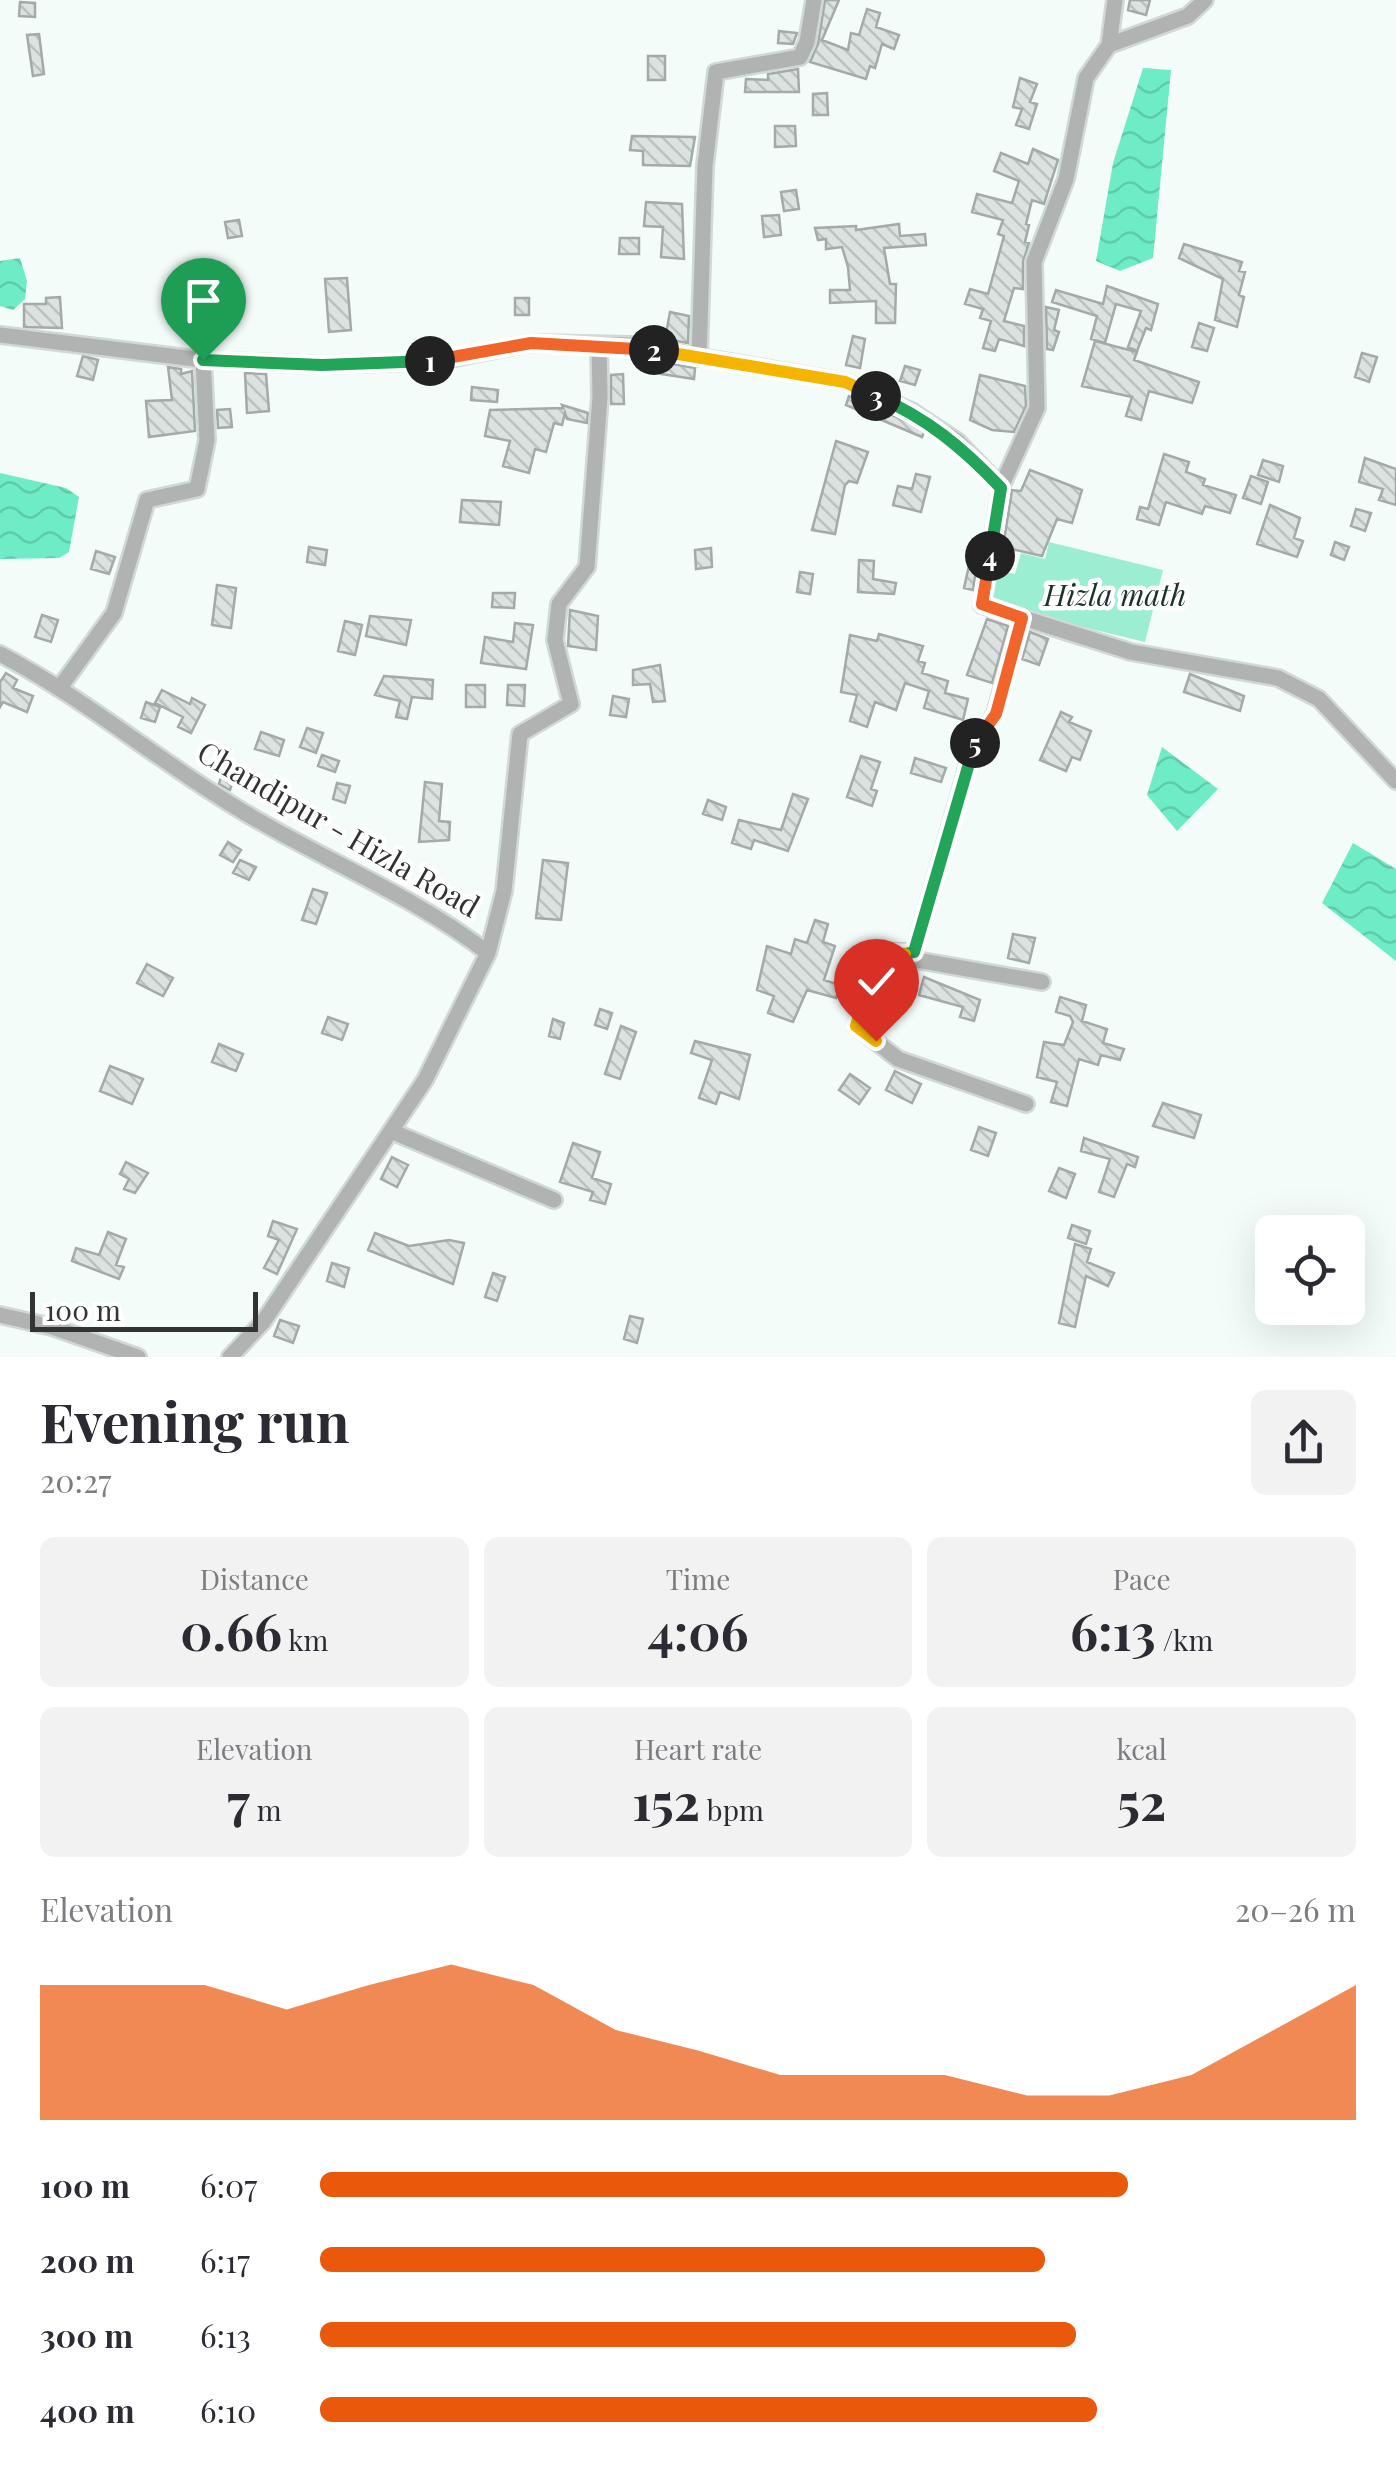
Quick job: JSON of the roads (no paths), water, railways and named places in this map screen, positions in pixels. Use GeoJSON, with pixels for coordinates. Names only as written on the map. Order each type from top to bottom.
{"type":"FeatureCollection","features":[{"type":"Feature","properties":{"kind":"street"},"geometry":{"type":"LineString","coordinates":[[699,358],[705,166],[716,72],[800,57],[807,42],[814,0]]}},
{"type":"Feature","properties":{"kind":"street"},"geometry":{"type":"LineString","coordinates":[[1115,0],[1109,45],[1086,78],[1066,178],[1034,262],[1037,408],[1001,488],[982,604],[1131,652],[1278,678],[1319,700],[1396,781]]}},
{"type":"Feature","properties":{"kind":"street"},"geometry":{"type":"LineString","coordinates":[[1109,45],[1188,16],[1205,0]]}},
{"type":"Feature","properties":{"kind":"street"},"geometry":{"type":"LineString","coordinates":[[0,335],[203,360],[322,365],[439,361],[531,343],[599,345],[699,358],[845,382],[913,412],[956,441],[1001,488]]}},
{"type":"Feature","properties":{"kind":"street"},"geometry":{"type":"LineString","coordinates":[[488,953],[504,891],[520,734],[571,704],[554,640],[560,604],[587,568],[600,397],[599,345]]}},
{"type":"Feature","properties":{"kind":"street"},"geometry":{"type":"LineString","coordinates":[[61,686],[114,613],[147,500],[197,489],[207,440],[203,360]]}},
{"type":"Feature","properties":{"kind":"street"},"geometry":{"type":"LineString","coordinates":[[1022,618],[996,714],[972,751],[911,959],[1042,982]]}},
{"type":"Feature","properties":{"kind":"street","name":"Chandipur - Hizla Road"},"geometry":{"type":"LineString","coordinates":[[0,654],[61,686],[238,809],[443,918],[488,953],[425,1080],[264,1322],[230,1357]]}},
{"type":"Feature","properties":{"kind":"street"},"geometry":{"type":"LineString","coordinates":[[914,952],[882,952],[875,962],[856,1026],[898,1060],[1026,1104]]}},
{"type":"Feature","properties":{"kind":"street"},"geometry":{"type":"LineString","coordinates":[[390,1131],[554,1200]]}},
{"type":"Feature","properties":{"kind":"street"},"geometry":{"type":"LineString","coordinates":[[0,1315],[52,1327],[138,1357]]}},
{"type":"Feature","properties":{"kind":"water"},"geometry":{"type":"Polygon","coordinates":[[[1143,68],[1171,70],[1153,258],[1120,271],[1096,261],[1113,163],[1143,68]]]}},
{"type":"Feature","properties":{"kind":"water"},"geometry":{"type":"Polygon","coordinates":[[[20,258],[27,281],[25,299],[13,310],[0,306],[0,261],[20,258]]]}},
{"type":"Feature","properties":{"kind":"water"},"geometry":{"type":"Polygon","coordinates":[[[0,473],[66,488],[79,497],[69,552],[59,558],[0,559],[0,473]]]}},
{"type":"Feature","properties":{"kind":"water"},"geometry":{"type":"Polygon","coordinates":[[[1162,747],[1218,789],[1177,831],[1147,795],[1162,747]]]}},
{"type":"Feature","properties":{"kind":"water"},"geometry":{"type":"Polygon","coordinates":[[[1353,843],[1396,869],[1396,961],[1322,903],[1353,843]]]}},
{"type":"Feature","properties":{"kind":"park label","name":"Hizla math"},"geometry":{"type":"Point","coordinates":[1115,596]}}]}
